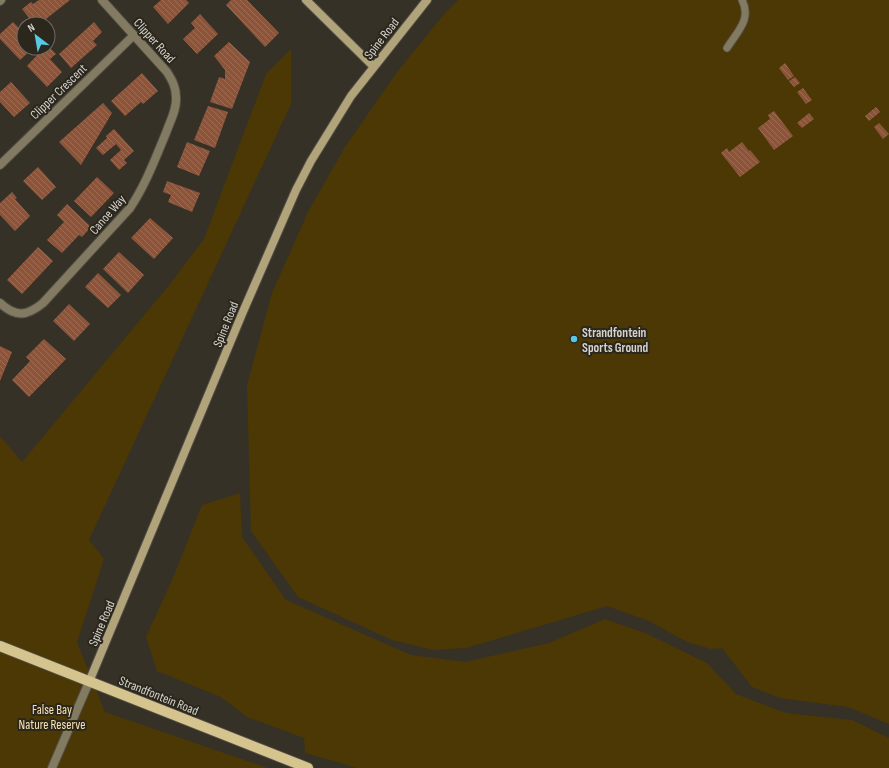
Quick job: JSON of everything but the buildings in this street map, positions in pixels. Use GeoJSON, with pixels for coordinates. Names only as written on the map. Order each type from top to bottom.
{"type":"FeatureCollection","features":[{"type":"Feature","properties":{"kind":"main road"},"geometry":{"type":"LineString","coordinates":[[306,0],[374,67]]}},
{"type":"Feature","properties":{"kind":"main road","name":"Spine Road"},"geometry":{"type":"LineString","coordinates":[[89,682],[284,216],[308,166],[351,96],[427,0]]}},
{"type":"Feature","properties":{"kind":"main road","name":"Strandfontein Road"},"geometry":{"type":"LineString","coordinates":[[0,646],[308,768]]}},
{"type":"Feature","properties":{"kind":"street","name":"Clipper Road"},"geometry":{"type":"LineString","coordinates":[[102,0],[173,80]]}},
{"type":"Feature","properties":{"kind":"street","name":"Clipper Crescent"},"geometry":{"type":"LineString","coordinates":[[0,165],[134,35]]}},
{"type":"Feature","properties":{"kind":"street","name":"Canoe Way"},"geometry":{"type":"LineString","coordinates":[[0,303],[7,309],[20,314],[28,313],[36,309],[130,208],[140,194],[151,170],[175,108],[176,90],[173,80]]}},
{"type":"Feature","properties":{"kind":"street"},"geometry":{"type":"LineString","coordinates":[[52,768],[89,682]]}},
{"type":"Feature","properties":{"kind":"lane"},"geometry":{"type":"LineString","coordinates":[[727,48],[744,22],[746,7],[742,0]]}},
{"type":"Feature","properties":{"kind":"green space","name":"Strandfontein Sports Ground"},"geometry":{"type":"Polygon","coordinates":[[[458,0],[889,0],[889,724],[848,707],[780,698],[752,687],[722,648],[711,649],[687,642],[649,621],[607,606],[466,648],[433,650],[392,640],[298,597],[251,531],[247,385],[272,293],[308,212],[345,147],[397,72],[445,13],[458,0]]]}},
{"type":"Feature","properties":{"kind":"green space","name":"False Bay Nature Reserve"},"geometry":{"type":"Polygon","coordinates":[[[291,49],[291,104],[89,540],[104,559],[77,642],[105,712],[268,768],[0,768],[0,436],[22,462],[170,284],[204,239],[266,74],[291,49]]]}},
{"type":"Feature","properties":{"kind":"green space"},"geometry":{"type":"Polygon","coordinates":[[[240,493],[242,537],[286,600],[411,655],[465,662],[549,643],[605,619],[645,633],[707,663],[736,694],[786,713],[852,720],[889,738],[889,768],[358,768],[305,753],[304,738],[247,717],[221,697],[157,671],[146,637],[173,578],[202,505],[240,493]]]}},
{"type":"Feature","properties":{"kind":"place","name":"Strandfontein Sports Ground"},"geometry":{"type":"Point","coordinates":[574,339]}}]}
